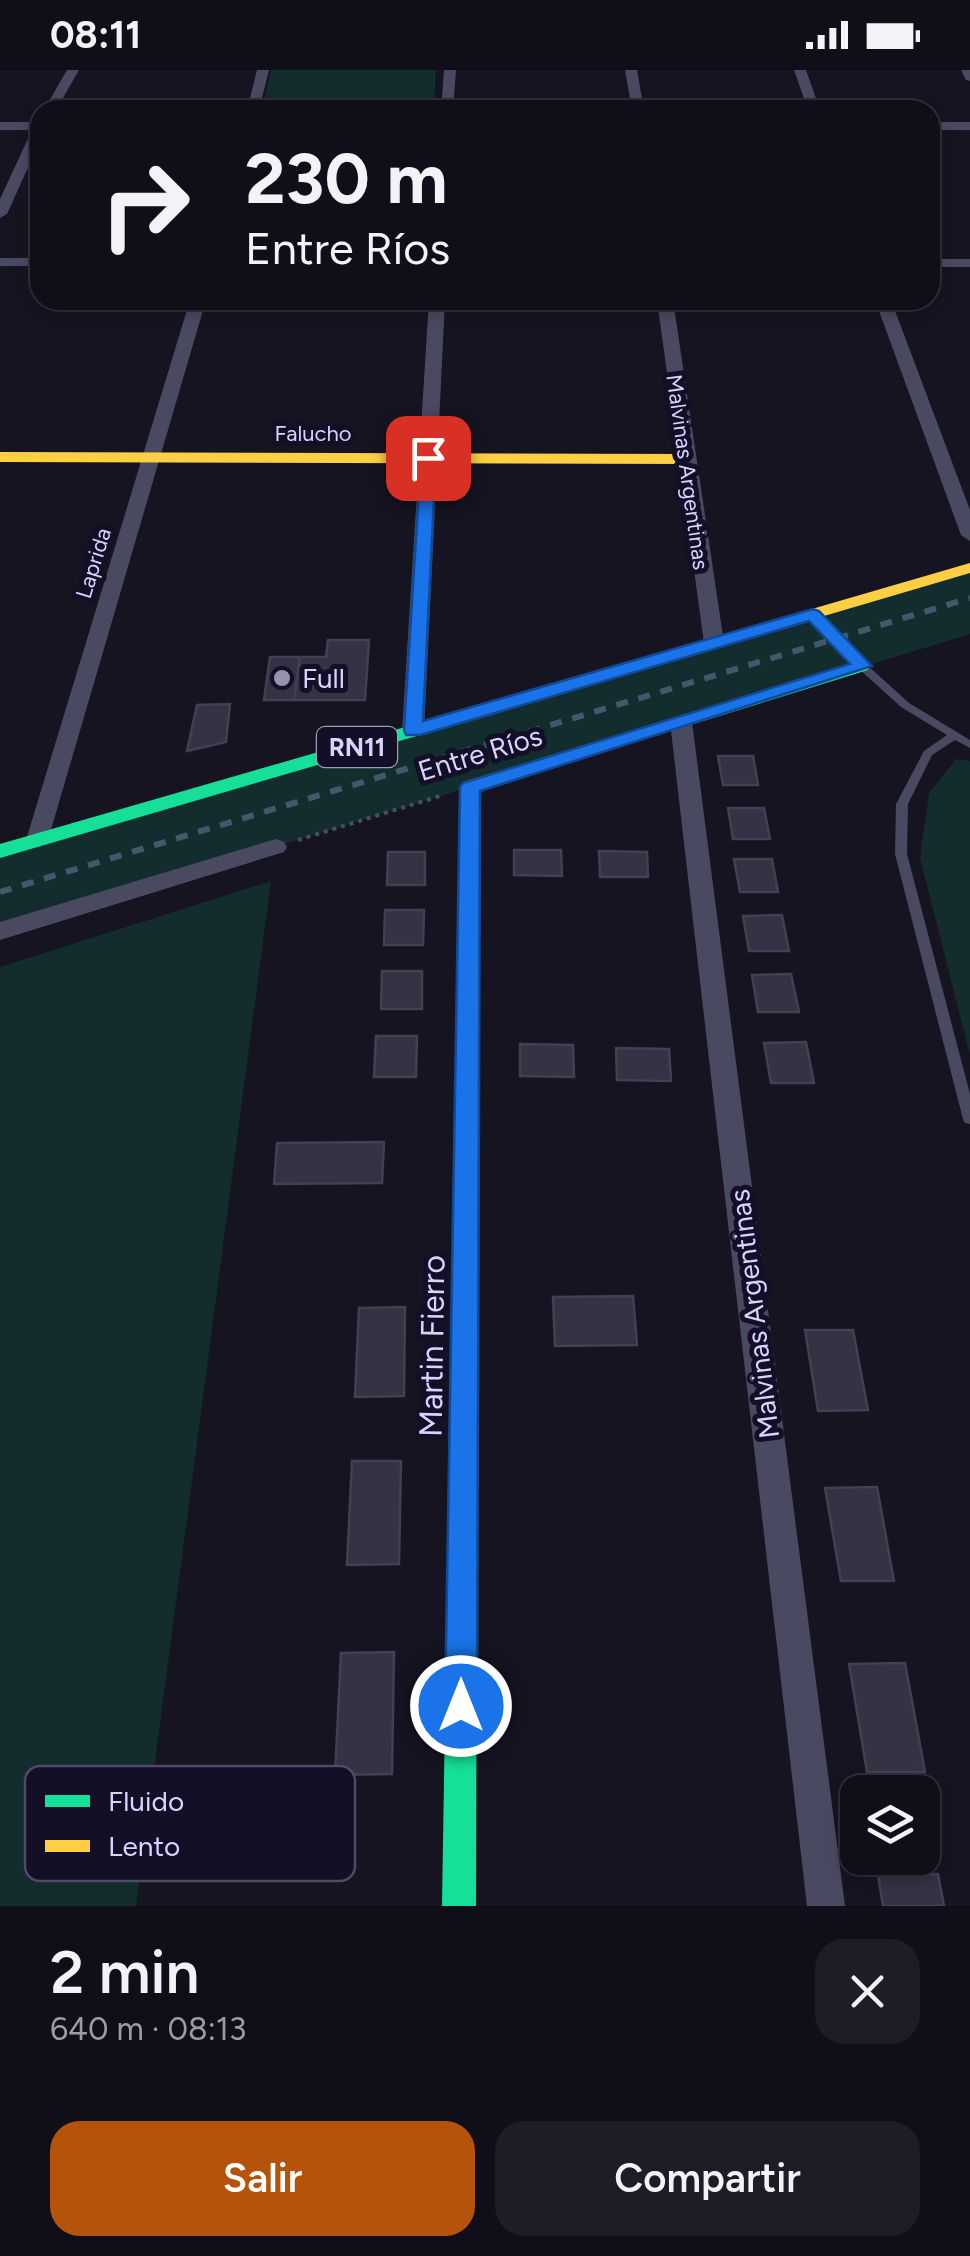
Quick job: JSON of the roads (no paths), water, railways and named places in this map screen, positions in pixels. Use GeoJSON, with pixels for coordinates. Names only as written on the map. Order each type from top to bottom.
{"type":"FeatureCollection","features":[{"type":"Feature","properties":{"kind":"street"},"geometry":{"type":"LineString","coordinates":[[56,100],[73,70]]}},
{"type":"Feature","properties":{"kind":"street"},"geometry":{"type":"LineString","coordinates":[[255,100],[262,70]]}},
{"type":"Feature","properties":{"kind":"street"},"geometry":{"type":"LineString","coordinates":[[448,100],[450,70]]}},
{"type":"Feature","properties":{"kind":"street"},"geometry":{"type":"LineString","coordinates":[[632,70],[636,100]]}},
{"type":"Feature","properties":{"kind":"street"},"geometry":{"type":"LineString","coordinates":[[800,70],[810,100]]}},
{"type":"Feature","properties":{"kind":"street"},"geometry":{"type":"LineString","coordinates":[[0,126],[30,126]]}},
{"type":"Feature","properties":{"kind":"street"},"geometry":{"type":"LineString","coordinates":[[940,126],[970,126]]}},
{"type":"Feature","properties":{"kind":"street"},"geometry":{"type":"LineString","coordinates":[[0,214],[30,148]]}},
{"type":"Feature","properties":{"kind":"street"},"geometry":{"type":"LineString","coordinates":[[0,262],[30,262]]}},
{"type":"Feature","properties":{"kind":"street"},"geometry":{"type":"LineString","coordinates":[[940,262],[970,262]]}},
{"type":"Feature","properties":{"kind":"street","name":"Laprida"},"geometry":{"type":"LineString","coordinates":[[37,840],[195,310]]}},
{"type":"Feature","properties":{"kind":"street"},"geometry":{"type":"LineString","coordinates":[[413,730],[436,310]]}},
{"type":"Feature","properties":{"kind":"street","name":"Malvinas Argentinas"},"geometry":{"type":"LineString","coordinates":[[666,310],[714,643]]}},
{"type":"Feature","properties":{"kind":"street"},"geometry":{"type":"LineString","coordinates":[[887,310],[970,535]]}},
{"type":"Feature","properties":{"kind":"street","name":"Falucho"},"geometry":{"type":"LineString","coordinates":[[0,456],[685,459]]}},
{"type":"Feature","properties":{"kind":"street","name":"RN11"},"geometry":{"type":"LineString","coordinates":[[0,851],[970,568]]}},
{"type":"Feature","properties":{"kind":"street"},"geometry":{"type":"LineString","coordinates":[[813,614],[862,666]]}},
{"type":"Feature","properties":{"kind":"street","name":"Entre Ríos"},"geometry":{"type":"LineString","coordinates":[[470,787],[862,666]]}},
{"type":"Feature","properties":{"kind":"street","name":"Malvinas Argentinas"},"geometry":{"type":"LineString","coordinates":[[681,722],[826,1906]]}},
{"type":"Feature","properties":{"kind":"street","name":"Martin Fierro"},"geometry":{"type":"LineString","coordinates":[[458,1906],[470,787]]}},
{"type":"Feature","properties":{"kind":"street"},"geometry":{"type":"LineString","coordinates":[[0,931],[276,847]]}},
{"type":"Feature","properties":{"kind":"lane"},"geometry":{"type":"LineString","coordinates":[[862,666],[905,705],[970,745]]}},
{"type":"Feature","properties":{"kind":"lane"},"geometry":{"type":"LineString","coordinates":[[952,737],[928,753],[902,804],[902,854],[970,1119]]}},
{"type":"Feature","properties":{"kind":"railway"},"geometry":{"type":"LineString","coordinates":[[0,892],[970,598]]}},
{"type":"Feature","properties":{"kind":"place","name":"Full"},"geometry":{"type":"Point","coordinates":[282,678]}}]}
